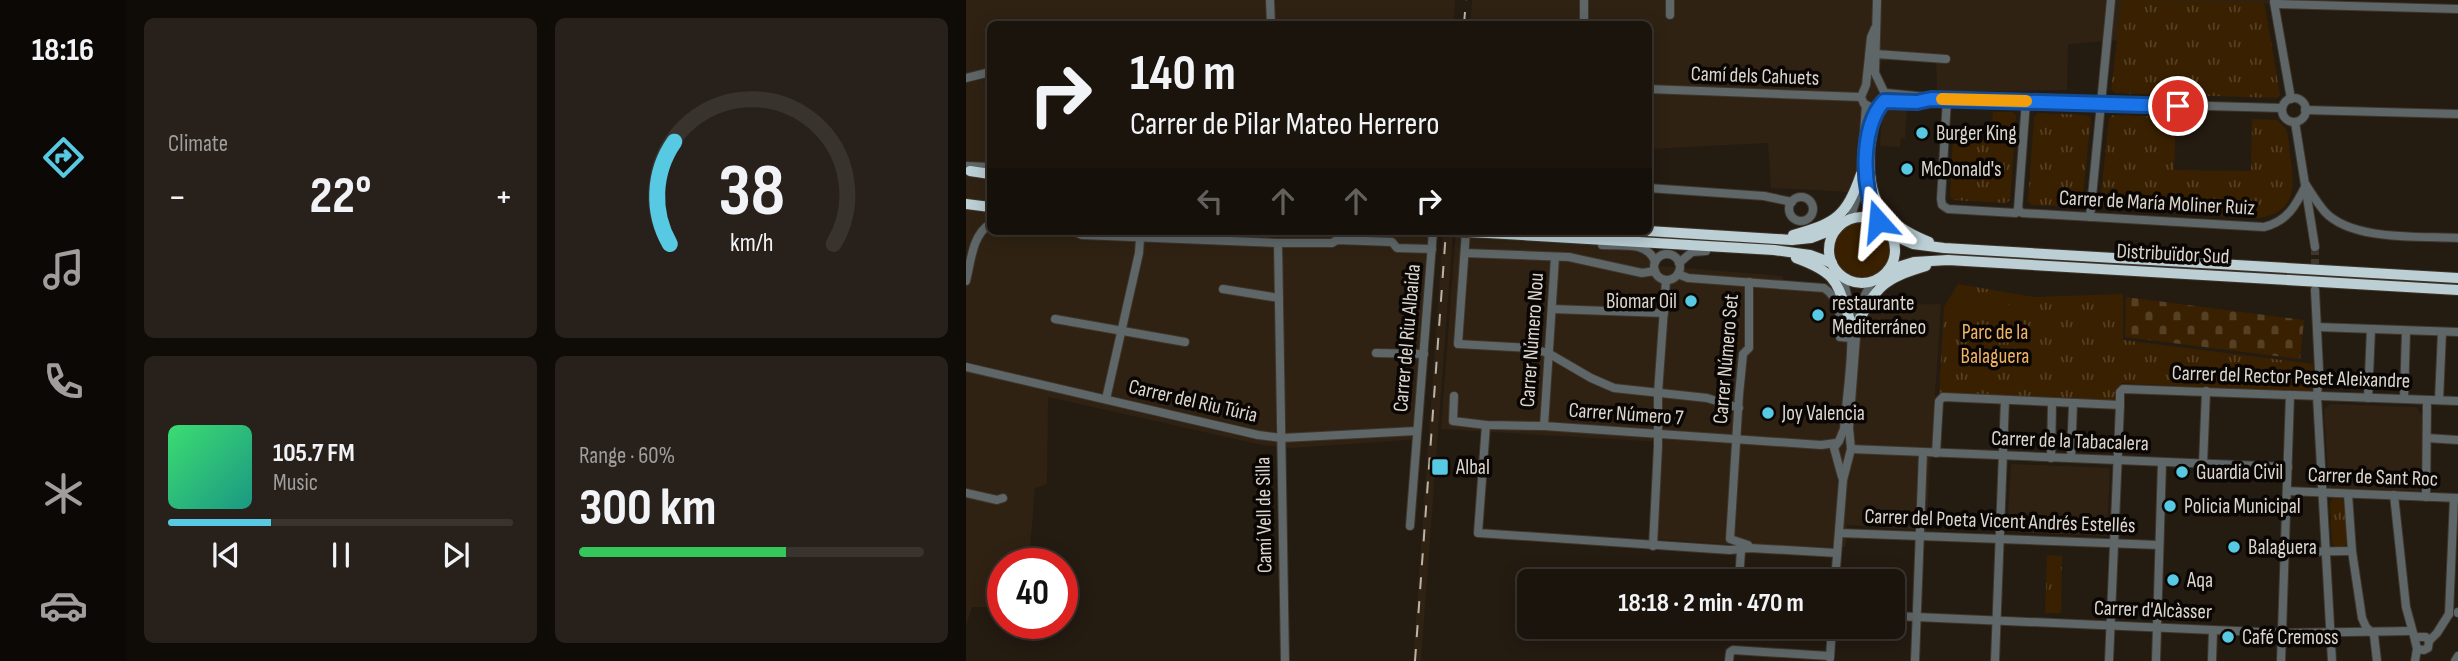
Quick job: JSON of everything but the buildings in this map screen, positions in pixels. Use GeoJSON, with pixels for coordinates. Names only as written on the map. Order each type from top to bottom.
{"type":"FeatureCollection","features":[{"type":"Feature","properties":{"kind":"highway"},"geometry":{"type":"LineString","coordinates":[[1873,120],[1870,163],[1879,208],[1883,215],[1902,229],[1944,248]]}},
{"type":"Feature","properties":{"kind":"highway"},"geometry":{"type":"LineString","coordinates":[[967,169],[987,171]]}},
{"type":"Feature","properties":{"kind":"highway"},"geometry":{"type":"LineString","coordinates":[[1774,245],[1839,217],[1849,204],[1861,174]]}},
{"type":"Feature","properties":{"kind":"highway"},"geometry":{"type":"LineString","coordinates":[[966,204],[987,204]]}},
{"type":"Feature","properties":{"kind":"highway"},"geometry":{"type":"LineString","coordinates":[[1514,235],[1731,247],[1774,245],[1811,238],[1859,217],[1878,221],[1892,235],[1895,253],[1888,270],[1872,281],[1861,283],[1850,281],[1841,275],[1832,263],[1829,245],[1837,228]]}},
{"type":"Feature","properties":{"kind":"highway"},"geometry":{"type":"LineString","coordinates":[[1652,231],[1723,234],[1774,245],[1832,263]]}},
{"type":"Feature","properties":{"kind":"highway","name":"Distribuïdor Sud"},"geometry":{"type":"LineString","coordinates":[[1892,235],[1913,244],[1944,248],[2458,278]]}},
{"type":"Feature","properties":{"kind":"highway"},"geometry":{"type":"LineString","coordinates":[[1774,245],[1832,276],[1854,324]]}},
{"type":"Feature","properties":{"kind":"highway"},"geometry":{"type":"LineString","coordinates":[[1854,324],[1871,297],[1884,284],[1913,270],[1948,260]]}},
{"type":"Feature","properties":{"kind":"highway","name":"Distribuïdor Sud"},"geometry":{"type":"LineString","coordinates":[[1888,270],[1914,262],[1948,260],[2458,290]]}},
{"type":"Feature","properties":{"kind":"street"},"geometry":{"type":"LineString","coordinates":[[1270,0],[1271,21]]}},
{"type":"Feature","properties":{"kind":"street"},"geometry":{"type":"LineString","coordinates":[[1584,0],[1584,21]]}},
{"type":"Feature","properties":{"kind":"street"},"geometry":{"type":"LineString","coordinates":[[1670,0],[1670,15]]}},
{"type":"Feature","properties":{"kind":"street"},"geometry":{"type":"LineString","coordinates":[[1877,0],[1875,73],[1883,101],[1873,120],[1867,144],[1867,176],[1870,205],[1878,221]]}},
{"type":"Feature","properties":{"kind":"street"},"geometry":{"type":"LineString","coordinates":[[2090,216],[2111,0]]}},
{"type":"Feature","properties":{"kind":"street"},"geometry":{"type":"LineString","coordinates":[[2291,99],[2274,2],[2458,9]]}},
{"type":"Feature","properties":{"kind":"street"},"geometry":{"type":"LineString","coordinates":[[1850,219],[1858,197],[1866,105],[1861,97],[1866,85],[1871,37],[1875,28]]}},
{"type":"Feature","properties":{"kind":"street"},"geometry":{"type":"LineString","coordinates":[[1876,54],[1946,59]]}},
{"type":"Feature","properties":{"kind":"street"},"geometry":{"type":"LineString","coordinates":[[966,78],[987,73]]}},
{"type":"Feature","properties":{"kind":"street"},"geometry":{"type":"LineString","coordinates":[[1866,85],[1880,84]]}},
{"type":"Feature","properties":{"kind":"street","name":"Camí dels Cahuets"},"geometry":{"type":"LineString","coordinates":[[1652,89],[1861,97]]}},
{"type":"Feature","properties":{"kind":"street"},"geometry":{"type":"LineString","coordinates":[[1866,105],[1883,101],[1947,99],[2282,108]]}},
{"type":"Feature","properties":{"kind":"street","name":"Carrer de María Moliner Ruiz"},"geometry":{"type":"LineString","coordinates":[[1947,99],[1941,199],[1942,205],[1948,209],[2015,213],[2018,209],[2022,213],[2264,227],[2283,220],[2292,212],[2306,185]]}},
{"type":"Feature","properties":{"kind":"street"},"geometry":{"type":"LineString","coordinates":[[2291,99],[2301,101],[2305,110],[2304,117],[2295,122],[2285,119],[2282,108],[2285,102],[2291,99]]}},
{"type":"Feature","properties":{"kind":"street"},"geometry":{"type":"LineString","coordinates":[[2018,209],[2026,101]]}},
{"type":"Feature","properties":{"kind":"street"},"geometry":{"type":"LineString","coordinates":[[2305,110],[2458,114]]}},
{"type":"Feature","properties":{"kind":"street"},"geometry":{"type":"LineString","coordinates":[[2295,122],[2315,247]]}},
{"type":"Feature","properties":{"kind":"street"},"geometry":{"type":"LineString","coordinates":[[2306,185],[2326,213],[2350,229],[2367,233],[2458,238]]}},
{"type":"Feature","properties":{"kind":"street"},"geometry":{"type":"LineString","coordinates":[[1652,187],[1764,196],[1792,202]]}},
{"type":"Feature","properties":{"kind":"street"},"geometry":{"type":"LineString","coordinates":[[966,281],[976,242],[981,231],[987,226]]}},
{"type":"Feature","properties":{"kind":"street"},"geometry":{"type":"LineString","coordinates":[[1652,226],[1723,234]]}},
{"type":"Feature","properties":{"kind":"street"},"geometry":{"type":"LineString","coordinates":[[1096,235],[1278,243],[1332,243],[1337,240],[1391,242],[1397,248],[1432,249]]}},
{"type":"Feature","properties":{"kind":"street","name":"Carrer del Riu Albaida"},"geometry":{"type":"LineString","coordinates":[[1410,526],[1433,235]]}},
{"type":"Feature","properties":{"kind":"street"},"geometry":{"type":"LineString","coordinates":[[1466,235],[1458,344],[1510,346],[1548,353],[1591,379],[1615,388],[1707,398],[1739,408]]}},
{"type":"Feature","properties":{"kind":"street"},"geometry":{"type":"LineString","coordinates":[[1106,399],[1139,253],[1140,238]]}},
{"type":"Feature","properties":{"kind":"street"},"geometry":{"type":"LineString","coordinates":[[1554,238],[1570,243],[1644,248],[1653,254],[1659,277],[1666,280],[1673,279],[1678,274],[1679,263],[1692,252],[1719,251],[1731,247]]}},
{"type":"Feature","properties":{"kind":"street","name":"Camí Vell de Silla"},"geometry":{"type":"LineString","coordinates":[[1278,243],[1285,661]]}},
{"type":"Feature","properties":{"kind":"street"},"geometry":{"type":"LineString","coordinates":[[1465,253],[1569,257],[1642,273],[1655,267],[1665,255],[1674,257],[1679,263]]}},
{"type":"Feature","properties":{"kind":"street","name":"Carrer Número Nou"},"geometry":{"type":"LineString","coordinates":[[1544,426],[1555,257]]}},
{"type":"Feature","properties":{"kind":"street"},"geometry":{"type":"LineString","coordinates":[[1678,274],[1688,278],[1824,288],[1837,303],[1841,316],[1840,337],[1850,338]]}},
{"type":"Feature","properties":{"kind":"street"},"geometry":{"type":"LineString","coordinates":[[1836,569],[1843,480],[1850,449],[1854,324],[1841,275]]}},
{"type":"Feature","properties":{"kind":"street"},"geometry":{"type":"LineString","coordinates":[[1653,545],[1658,393],[1666,280]]}},
{"type":"Feature","properties":{"kind":"street"},"geometry":{"type":"LineString","coordinates":[[1843,480],[1837,448],[1844,429],[1850,338],[1861,303],[1872,281]]}},
{"type":"Feature","properties":{"kind":"street","name":"Carrer Número Set"},"geometry":{"type":"LineString","coordinates":[[1746,549],[1748,545],[1730,539],[1742,359],[1749,348],[1749,282]]}},
{"type":"Feature","properties":{"kind":"street"},"geometry":{"type":"LineString","coordinates":[[1223,289],[1279,298]]}},
{"type":"Feature","properties":{"kind":"street"},"geometry":{"type":"LineString","coordinates":[[2315,290],[2319,370],[2317,396],[2332,661]]}},
{"type":"Feature","properties":{"kind":"street"},"geometry":{"type":"LineString","coordinates":[[1552,309],[1664,313]]}},
{"type":"Feature","properties":{"kind":"street"},"geometry":{"type":"LineString","coordinates":[[1055,319],[1185,342]]}},
{"type":"Feature","properties":{"kind":"street"},"geometry":{"type":"LineString","coordinates":[[2317,327],[2458,332]]}},
{"type":"Feature","properties":{"kind":"street"},"geometry":{"type":"LineString","coordinates":[[2368,398],[2371,329]]}},
{"type":"Feature","properties":{"kind":"street"},"geometry":{"type":"LineString","coordinates":[[2403,399],[2406,331]]}},
{"type":"Feature","properties":{"kind":"street"},"geometry":{"type":"LineString","coordinates":[[2439,400],[2442,332]]}},
{"type":"Feature","properties":{"kind":"street"},"geometry":{"type":"LineString","coordinates":[[1377,354],[1424,354]]}},
{"type":"Feature","properties":{"kind":"street","name":"Carrer del Riu Túria"},"geometry":{"type":"LineString","coordinates":[[966,366],[1258,435],[1283,438],[1416,430]]}},
{"type":"Feature","properties":{"kind":"street","name":"Carrer del Rector Peset Aleixandre"},"geometry":{"type":"LineString","coordinates":[[2120,405],[2123,389],[2458,401]]}},
{"type":"Feature","properties":{"kind":"street"},"geometry":{"type":"LineString","coordinates":[[2203,464],[2206,391]]}},
{"type":"Feature","properties":{"kind":"street"},"geometry":{"type":"LineString","coordinates":[[2281,661],[2290,395]]}},
{"type":"Feature","properties":{"kind":"street","name":"Carrer Número 7"},"geometry":{"type":"LineString","coordinates":[[1454,396],[1453,421],[1821,445],[1837,448],[1842,457],[1850,449]]}},
{"type":"Feature","properties":{"kind":"street"},"geometry":{"type":"LineString","coordinates":[[1936,453],[1940,398],[2120,405],[2109,661]]}},
{"type":"Feature","properties":{"kind":"street"},"geometry":{"type":"LineString","coordinates":[[1995,661],[2005,400]]}},
{"type":"Feature","properties":{"kind":"street"},"geometry":{"type":"LineString","coordinates":[[2426,496],[2427,400]]}},
{"type":"Feature","properties":{"kind":"street"},"geometry":{"type":"LineString","coordinates":[[2050,458],[2052,402]]}},
{"type":"Feature","properties":{"kind":"street"},"geometry":{"type":"LineString","coordinates":[[2071,458],[2073,403]]}},
{"type":"Feature","properties":{"kind":"street"},"geometry":{"type":"LineString","coordinates":[[1486,425],[1478,533],[1653,545],[1837,553]]}},
{"type":"Feature","properties":{"kind":"street"},"geometry":{"type":"LineString","coordinates":[[2427,439],[2458,440]]}},
{"type":"Feature","properties":{"kind":"street"},"geometry":{"type":"LineString","coordinates":[[1837,448],[1843,440],[1850,449]]}},
{"type":"Feature","properties":{"kind":"street","name":"Carrer de la Tabacalera"},"geometry":{"type":"LineString","coordinates":[[1850,449],[2288,467]]}},
{"type":"Feature","properties":{"kind":"street"},"geometry":{"type":"LineString","coordinates":[[1915,661],[1923,452]]}},
{"type":"Feature","properties":{"kind":"street"},"geometry":{"type":"LineString","coordinates":[[2155,661],[2162,462]]}},
{"type":"Feature","properties":{"kind":"street","name":"Carrer de Sant Roc"},"geometry":{"type":"LineString","coordinates":[[2287,491],[2456,498]]}},
{"type":"Feature","properties":{"kind":"street"},"geometry":{"type":"LineString","coordinates":[[966,493],[997,500],[1003,498]]}},
{"type":"Feature","properties":{"kind":"street"},"geometry":{"type":"LineString","coordinates":[[2348,494],[2362,618],[2374,635],[2377,661]]}},
{"type":"Feature","properties":{"kind":"street"},"geometry":{"type":"LineString","coordinates":[[2394,495],[2406,607],[2415,640],[2415,661]]}},
{"type":"Feature","properties":{"kind":"street"},"geometry":{"type":"LineString","coordinates":[[2415,640],[2426,649],[2429,641],[2456,613],[2456,498]]}},
{"type":"Feature","properties":{"kind":"street","name":"Carrer del Poeta Vicent Andrés Estellés"},"geometry":{"type":"LineString","coordinates":[[1839,533],[2159,545]]}},
{"type":"Feature","properties":{"kind":"street"},"geometry":{"type":"LineString","coordinates":[[1742,569],[1746,549]]}},
{"type":"Feature","properties":{"kind":"street"},"geometry":{"type":"LineString","coordinates":[[2285,552],[2353,551]]}},
{"type":"Feature","properties":{"kind":"street","name":"Carrer d'Alcàsser"},"geometry":{"type":"LineString","coordinates":[[1905,616],[2282,633],[2371,631],[2415,640]]}},
{"type":"Feature","properties":{"kind":"street"},"geometry":{"type":"LineString","coordinates":[[2212,661],[2213,630]]}},
{"type":"Feature","properties":{"kind":"street"},"geometry":{"type":"LineString","coordinates":[[1729,661],[1730,652],[1733,650],[1830,658],[1831,639]]}},
{"type":"Feature","properties":{"kind":"street"},"geometry":{"type":"LineString","coordinates":[[2455,661],[2458,656]]}},
{"type":"Feature","properties":{"kind":"shaded area"},"geometry":{"type":"Polygon","coordinates":[[[966,0],[1455,0],[1454,21],[987,21],[987,235],[1437,235],[1422,439],[1291,448],[1262,445],[1048,397],[1047,484],[1035,488],[1030,548],[987,548],[987,607],[972,607],[966,625],[966,0]]]}},
{"type":"Feature","properties":{"kind":"shaded area"},"geometry":{"type":"Polygon","coordinates":[[[1472,0],[2349,0],[2136,10],[2136,39],[2068,44],[2067,90],[1937,92],[1936,58],[1880,61],[1873,180],[1849,192],[1771,188],[1768,143],[1652,149],[1652,21],[1470,21],[1472,0]]]}},
{"type":"Feature","properties":{"kind":"shaded area"},"geometry":{"type":"Polygon","coordinates":[[[1888,108],[1907,109],[1905,138],[1901,138],[1900,147],[1880,146],[1882,113],[1888,108]]]}},
{"type":"Feature","properties":{"kind":"shaded area"},"geometry":{"type":"Polygon","coordinates":[[[1443,235],[1453,235],[1421,661],[1413,661],[1443,235]]]}},
{"type":"Feature","properties":{"kind":"shaded area"},"geometry":{"type":"Polygon","coordinates":[[[1456,235],[1648,235],[1659,266],[1782,276],[1786,283],[1833,283],[1841,301],[1878,305],[1941,304],[1926,531],[1847,525],[1846,547],[1734,545],[1657,539],[1662,442],[1441,429],[1456,235]]]}},
{"type":"Feature","properties":{"kind":"shaded area"},"geometry":{"type":"Polygon","coordinates":[[[2330,404],[2416,407],[2423,417],[2420,491],[2329,488],[2324,410],[2330,404]]]}},
{"type":"Feature","properties":{"kind":"shaded area"},"geometry":{"type":"Polygon","coordinates":[[[2011,464],[2110,468],[2107,536],[2007,532],[2011,464]]]}},
{"type":"Feature","properties":{"kind":"green space"},"geometry":{"type":"Polygon","coordinates":[[[2122,0],[2261,2],[2265,6],[2280,95],[2277,98],[2115,93],[2111,89],[2122,0]]]}},
{"type":"Feature","properties":{"kind":"green space"},"geometry":{"type":"Polygon","coordinates":[[[1993,112],[2013,112],[2016,116],[2010,200],[2006,203],[1953,200],[1950,196],[1953,138],[1990,140],[1993,112]]]}},
{"type":"Feature","properties":{"kind":"green space"},"geometry":{"type":"Polygon","coordinates":[[[2038,113],[2087,115],[2091,118],[2082,204],[2078,207],[2032,205],[2028,201],[2034,117],[2038,113]]]}},
{"type":"Feature","properties":{"kind":"green space"},"geometry":{"type":"Polygon","coordinates":[[[2113,115],[2176,117],[2174,170],[2251,171],[2252,119],[2277,120],[2285,128],[2288,137],[2293,177],[2291,196],[2281,210],[2259,218],[2104,208],[2100,204],[2109,118],[2113,115]]]}},
{"type":"Feature","properties":{"kind":"green space"},"geometry":{"type":"Polygon","coordinates":[[[1862,222],[1873,224],[1882,230],[1888,239],[1888,261],[1882,270],[1873,276],[1862,278],[1851,276],[1842,270],[1836,261],[1834,250],[1836,239],[1842,230],[1851,224],[1862,222]]]}},
{"type":"Feature","properties":{"kind":"green space","name":"Parc de la Balaguera"},"geometry":{"type":"Polygon","coordinates":[[[1958,284],[2034,297],[2123,294],[2123,340],[2313,364],[2314,393],[2121,383],[2116,402],[1939,395],[1944,307],[1958,284]]]}},
{"type":"Feature","properties":{"kind":"green space"},"geometry":{"type":"Polygon","coordinates":[[[1961,292],[1976,298],[1966,323],[1950,317],[1961,292]]]}},
{"type":"Feature","properties":{"kind":"green space"},"geometry":{"type":"Polygon","coordinates":[[[1986,295],[2021,310],[2013,327],[1977,312],[1986,295]]]}},
{"type":"Feature","properties":{"kind":"green space"},"geometry":{"type":"Polygon","coordinates":[[[2126,297],[2304,320],[2300,359],[2125,337],[2126,297]]]}},
{"type":"Feature","properties":{"kind":"green space"},"geometry":{"type":"Polygon","coordinates":[[[2333,498],[2341,498],[2344,503],[2347,543],[2344,547],[2332,544],[2330,503],[2333,498]]]}},
{"type":"Feature","properties":{"kind":"green space"},"geometry":{"type":"Polygon","coordinates":[[[2047,555],[2062,556],[2061,613],[2045,613],[2047,555]]]}},
{"type":"Feature","properties":{"kind":"tunnel"},"geometry":{"type":"LineString","coordinates":[[2315,247],[2315,274]]}},
{"type":"Feature","properties":{"kind":"railway"},"geometry":{"type":"LineString","coordinates":[[1464,21],[1466,0]]}},
{"type":"Feature","properties":{"kind":"railway"},"geometry":{"type":"LineString","coordinates":[[1415,661],[1446,235]]}},
{"type":"Feature","properties":{"kind":"slow traffic"},"geometry":{"type":"LineString","coordinates":[[1942,99],[2026,101]]}},
{"type":"Feature","properties":{"kind":"place","name":"Burger King"},"geometry":{"type":"Point","coordinates":[1922,133]}},
{"type":"Feature","properties":{"kind":"place","name":"McDonald's"},"geometry":{"type":"Point","coordinates":[1907,169]}},
{"type":"Feature","properties":{"kind":"place","name":"Biomar Oil"},"geometry":{"type":"Point","coordinates":[1691,301]}},
{"type":"Feature","properties":{"kind":"place","name":"restaurante Mediterráneo"},"geometry":{"type":"Point","coordinates":[1818,315]}},
{"type":"Feature","properties":{"kind":"place","name":"Joy Valencia"},"geometry":{"type":"Point","coordinates":[1768,413]}},
{"type":"Feature","properties":{"kind":"place","name":"Albal"},"geometry":{"type":"Point","coordinates":[1440,467]}},
{"type":"Feature","properties":{"kind":"place","name":"Guardia Civil"},"geometry":{"type":"Point","coordinates":[2182,472]}},
{"type":"Feature","properties":{"kind":"place","name":"Policia Municipal"},"geometry":{"type":"Point","coordinates":[2170,506]}},
{"type":"Feature","properties":{"kind":"place","name":"Balaguera"},"geometry":{"type":"Point","coordinates":[2234,547]}},
{"type":"Feature","properties":{"kind":"place","name":"Aqa"},"geometry":{"type":"Point","coordinates":[2173,580]}},
{"type":"Feature","properties":{"kind":"place","name":"Café Cremoss"},"geometry":{"type":"Point","coordinates":[2228,637]}},
{"type":"Feature","properties":{"kind":"route"},"geometry":{"type":"LineString","coordinates":[[1878,221],[1870,205],[1867,144],[1870,127],[1878,107],[1884,101],[1917,102],[1931,99],[2178,106]]}}]}
